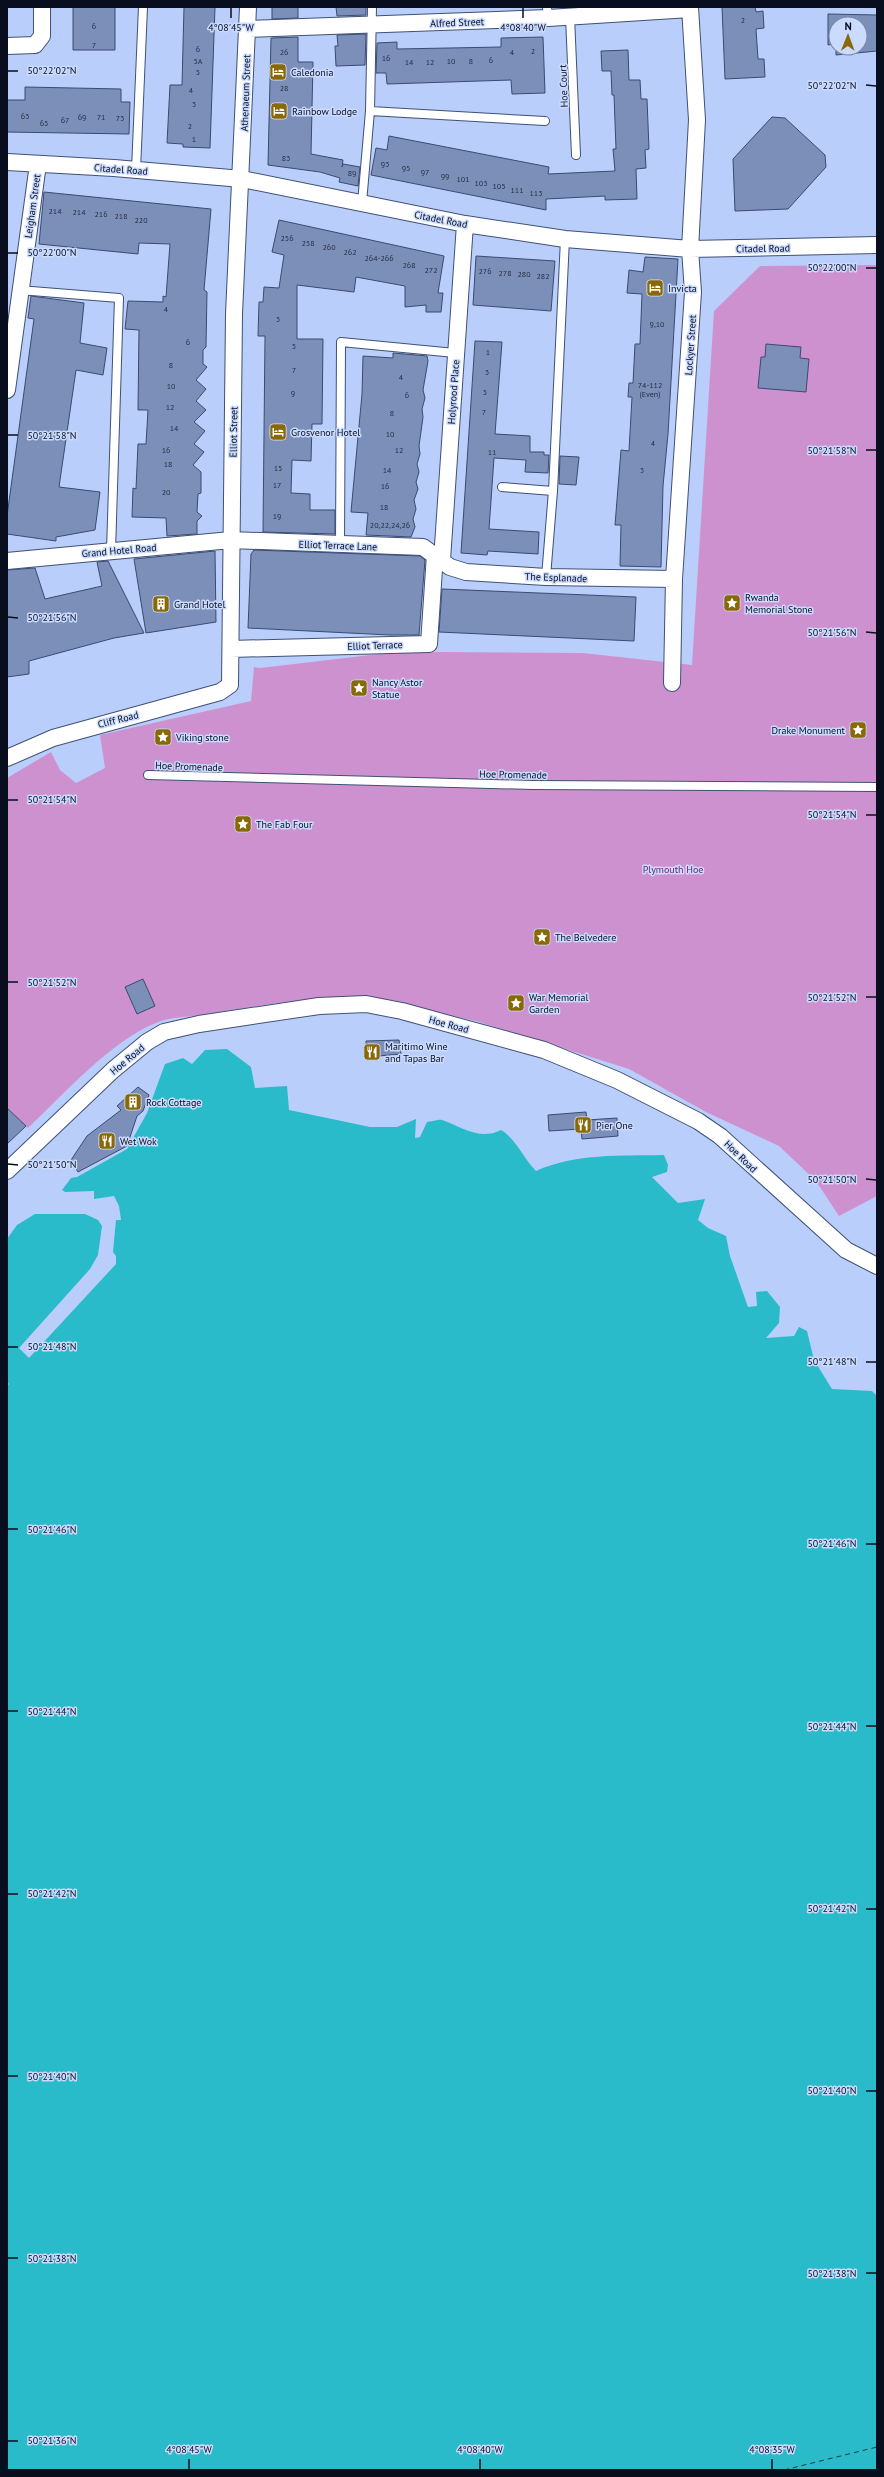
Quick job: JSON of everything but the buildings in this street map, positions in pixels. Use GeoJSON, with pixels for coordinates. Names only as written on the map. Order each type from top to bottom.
{"type":"FeatureCollection","features":[{"type":"Feature","properties":{"kind":"street"},"geometry":{"type":"LineString","coordinates":[[7,46],[35,46],[42,36],[42,7]]}},
{"type":"Feature","properties":{"kind":"street","name":"Athenaeum Street"},"geometry":{"type":"LineString","coordinates":[[242,179],[248,7]]}},
{"type":"Feature","properties":{"kind":"street","name":"Alfred Street"},"geometry":{"type":"LineString","coordinates":[[248,29],[371,25],[547,12],[570,17],[690,8]]}},
{"type":"Feature","properties":{"kind":"street","name":"Lockyer Street"},"geometry":{"type":"LineString","coordinates":[[672,683],[674,579],[693,292],[690,249],[698,120],[690,8]]}},
{"type":"Feature","properties":{"kind":"street","name":"Citadel Road"},"geometry":{"type":"LineString","coordinates":[[7,162],[136,170],[242,179],[465,224],[566,239],[690,249],[877,245]]}},
{"type":"Feature","properties":{"kind":"street","name":"Leigham Street"},"geometry":{"type":"LineString","coordinates":[[7,390],[15,286],[38,164]]}},
{"type":"Feature","properties":{"kind":"street","name":"Elliot Street"},"geometry":{"type":"LineString","coordinates":[[230,685],[234,314],[242,179]]}},
{"type":"Feature","properties":{"kind":"street","name":"Holyrood Place"},"geometry":{"type":"LineString","coordinates":[[438,557],[465,224]]}},
{"type":"Feature","properties":{"kind":"street","name":"Elliot Terrace Lane"},"geometry":{"type":"LineString","coordinates":[[231,540],[423,547],[438,557]]}},
{"type":"Feature","properties":{"kind":"street","name":"Grand Hotel Road"},"geometry":{"type":"LineString","coordinates":[[7,561],[231,540]]}},
{"type":"Feature","properties":{"kind":"street","name":"The Esplanade"},"geometry":{"type":"LineString","coordinates":[[438,557],[450,567],[466,572],[546,577],[674,579]]}},
{"type":"Feature","properties":{"kind":"street","name":"Elliot Terrace"},"geometry":{"type":"LineString","coordinates":[[231,649],[429,644],[438,557]]}},
{"type":"Feature","properties":{"kind":"street","name":"Cliff Road"},"geometry":{"type":"LineString","coordinates":[[7,758],[53,738],[220,692],[230,685]]}},
{"type":"Feature","properties":{"kind":"street","name":"Hoe Road"},"geometry":{"type":"LineString","coordinates":[[7,1171],[113,1070],[146,1042],[164,1032],[199,1024],[319,1006],[366,1004],[408,1013],[544,1050],[617,1080],[698,1121],[720,1136],[846,1250],[877,1266]]}},
{"type":"Feature","properties":{"kind":"lane"},"geometry":{"type":"LineString","coordinates":[[136,170],[143,7]]}},
{"type":"Feature","properties":{"kind":"lane"},"geometry":{"type":"LineString","coordinates":[[362,203],[370,111],[372,7]]}},
{"type":"Feature","properties":{"kind":"lane","name":"Hoe Court"},"geometry":{"type":"LineString","coordinates":[[570,17],[576,155]]}},
{"type":"Feature","properties":{"kind":"lane"},"geometry":{"type":"LineString","coordinates":[[370,111],[545,121]]}},
{"type":"Feature","properties":{"kind":"lane"},"geometry":{"type":"LineString","coordinates":[[546,577],[553,491],[566,239]]}},
{"type":"Feature","properties":{"kind":"lane"},"geometry":{"type":"LineString","coordinates":[[15,286],[119,298],[111,551]]}},
{"type":"Feature","properties":{"kind":"lane"},"geometry":{"type":"LineString","coordinates":[[340,545],[341,342],[455,353]]}},
{"type":"Feature","properties":{"kind":"lane"},"geometry":{"type":"LineString","coordinates":[[502,487],[553,491]]}},
{"type":"Feature","properties":{"kind":"lane","name":"Hoe Promenade"},"geometry":{"type":"LineString","coordinates":[[148,775],[533,785],[877,787]]}},
{"type":"Feature","properties":{"kind":"green space","name":"Plymouth Hoe"},"geometry":{"type":"Polygon","coordinates":[[[877,265],[877,1196],[839,1216],[816,1181],[779,1146],[706,1112],[629,1069],[476,1021],[413,1007],[395,1001],[370,998],[341,998],[278,1003],[172,1018],[161,1021],[139,1031],[105,1055],[28,1128],[7,1108],[7,778],[51,752],[60,770],[76,783],[105,768],[100,735],[251,701],[254,667],[260,668],[388,653],[438,652],[583,653],[692,665],[714,311],[760,266],[877,265]]]}},
{"type":"Feature","properties":{"kind":"shaded area"},"geometry":{"type":"Polygon","coordinates":[[[227,1049],[251,1067],[255,1088],[287,1086],[289,1110],[370,1127],[397,1127],[416,1119],[415,1138],[420,1137],[427,1122],[439,1120],[478,1134],[493,1133],[501,1130],[511,1138],[536,1171],[551,1165],[583,1158],[664,1155],[668,1165],[667,1172],[652,1177],[678,1203],[705,1199],[698,1220],[708,1228],[726,1236],[730,1256],[748,1307],[757,1306],[756,1292],[767,1291],[780,1307],[779,1323],[766,1338],[794,1336],[799,1327],[807,1331],[814,1360],[832,1389],[872,1391],[877,1396],[877,2470],[7,2470],[7,1386],[9,1384],[7,1382],[7,1239],[17,1225],[35,1214],[85,1214],[98,1220],[102,1226],[98,1255],[90,1269],[19,1348],[29,1358],[116,1264],[116,1256],[113,1252],[116,1220],[121,1220],[119,1206],[114,1196],[94,1199],[94,1191],[65,1192],[62,1190],[71,1178],[77,1177],[127,1149],[147,1113],[165,1064],[183,1058],[192,1064],[205,1050],[227,1049]]]}},
{"type":"Feature","properties":{"kind":"ferry route"},"geometry":{"type":"LineString","coordinates":[[784,2470],[877,2447]]}},
{"type":"Feature","properties":{"kind":"place","name":"Caledonia"},"geometry":{"type":"Point","coordinates":[278,72]}},
{"type":"Feature","properties":{"kind":"place","name":"Rainbow Lodge"},"geometry":{"type":"Point","coordinates":[279,111]}},
{"type":"Feature","properties":{"kind":"place","name":"Invicta"},"geometry":{"type":"Point","coordinates":[655,288]}},
{"type":"Feature","properties":{"kind":"place","name":"Grosvenor Hotel"},"geometry":{"type":"Point","coordinates":[278,432]}},
{"type":"Feature","properties":{"kind":"place","name":"Rwanda Memorial Stone"},"geometry":{"type":"Point","coordinates":[732,603]}},
{"type":"Feature","properties":{"kind":"place","name":"Grand Hotel"},"geometry":{"type":"Point","coordinates":[161,604]}},
{"type":"Feature","properties":{"kind":"place","name":"Nancy Astor Statue"},"geometry":{"type":"Point","coordinates":[359,688]}},
{"type":"Feature","properties":{"kind":"place","name":"Drake Monument"},"geometry":{"type":"Point","coordinates":[858,730]}},
{"type":"Feature","properties":{"kind":"place","name":"Viking stone"},"geometry":{"type":"Point","coordinates":[163,737]}},
{"type":"Feature","properties":{"kind":"place","name":"The Fab Four"},"geometry":{"type":"Point","coordinates":[243,824]}},
{"type":"Feature","properties":{"kind":"place","name":"The Belvedere"},"geometry":{"type":"Point","coordinates":[542,937]}},
{"type":"Feature","properties":{"kind":"place","name":"War Memorial Garden"},"geometry":{"type":"Point","coordinates":[516,1003]}},
{"type":"Feature","properties":{"kind":"place","name":"Maritimo Wine and Tapas Bar"},"geometry":{"type":"Point","coordinates":[372,1052]}},
{"type":"Feature","properties":{"kind":"place","name":"Rock Cottage"},"geometry":{"type":"Point","coordinates":[133,1102]}},
{"type":"Feature","properties":{"kind":"place","name":"Pier One"},"geometry":{"type":"Point","coordinates":[583,1125]}},
{"type":"Feature","properties":{"kind":"place","name":"Wet Wok"},"geometry":{"type":"Point","coordinates":[107,1141]}}]}
